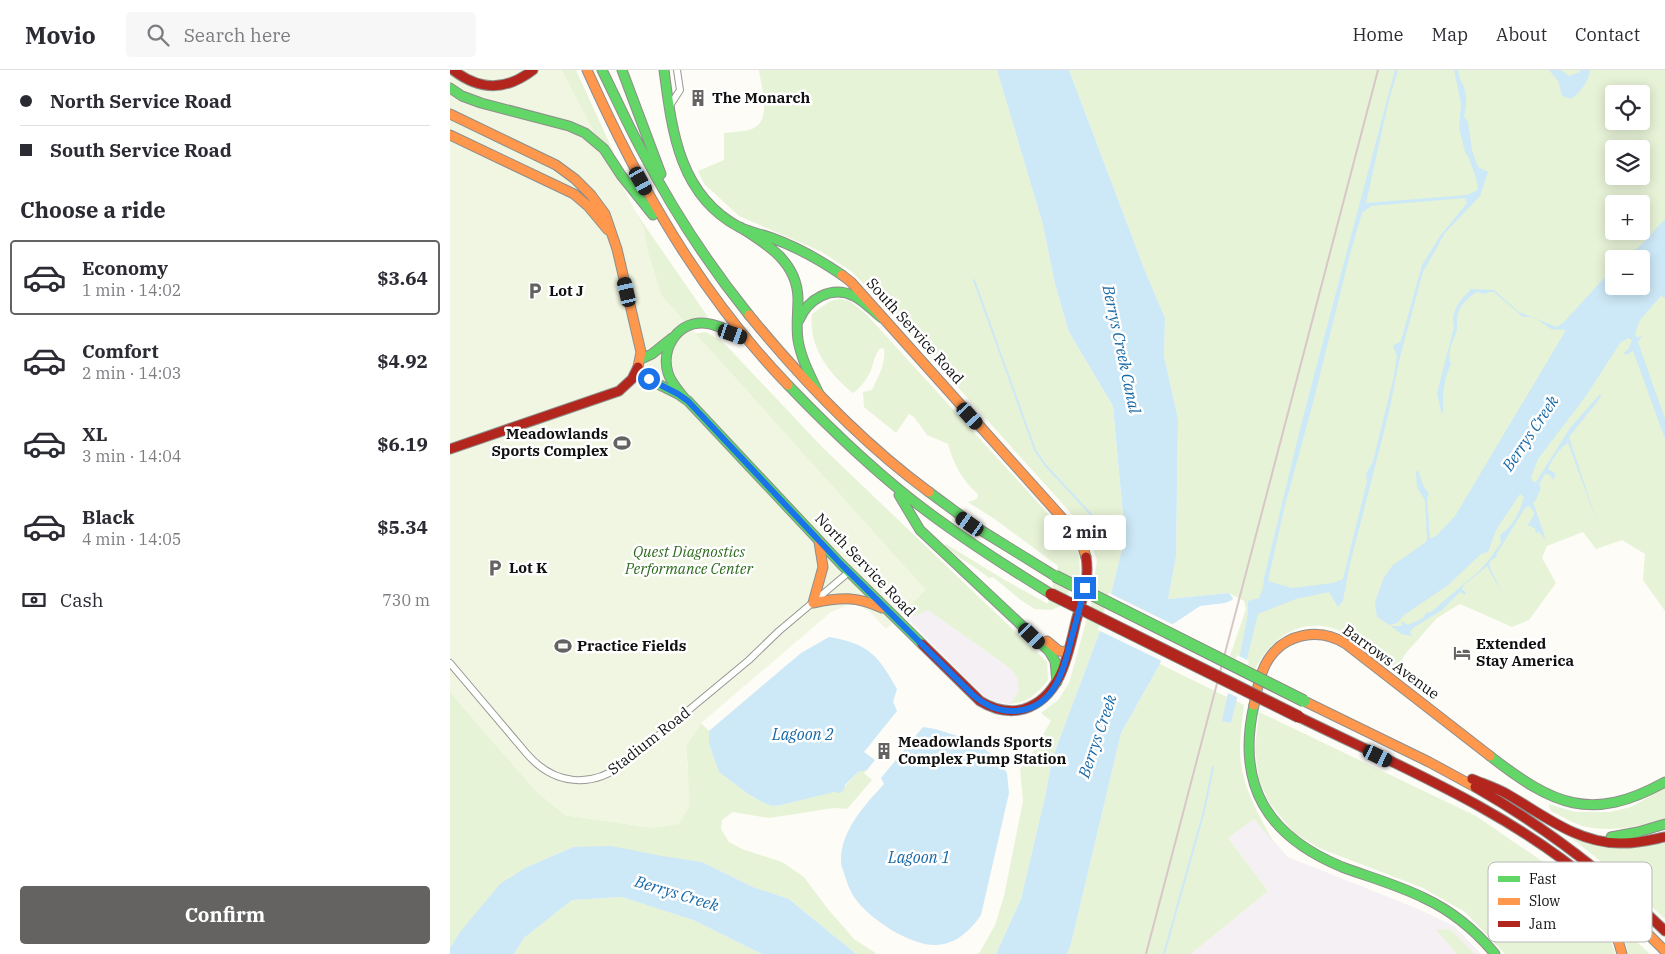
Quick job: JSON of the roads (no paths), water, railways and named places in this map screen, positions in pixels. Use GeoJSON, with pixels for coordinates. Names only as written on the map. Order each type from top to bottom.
{"type":"FeatureCollection","features":[{"type":"Feature","properties":{"kind":"main road"},"geometry":{"type":"LineString","coordinates":[[453,70],[469,81],[494,87],[516,81],[533,70]]}},
{"type":"Feature","properties":{"kind":"main road"},"geometry":{"type":"LineString","coordinates":[[587,70],[636,172],[683,251],[714,296],[747,338],[810,409],[894,487],[976,549],[1051,594],[1474,804],[1512,825],[1566,862]]}},
{"type":"Feature","properties":{"kind":"main road"},"geometry":{"type":"LineString","coordinates":[[602,70],[632,135],[704,257],[743,310],[784,359],[822,400],[876,451],[944,505],[998,542],[1055,576],[1444,770],[1513,809],[1588,862]]}},
{"type":"Feature","properties":{"kind":"main road"},"geometry":{"type":"LineString","coordinates":[[622,70],[673,206]]}},
{"type":"Feature","properties":{"kind":"main road"},"geometry":{"type":"LineString","coordinates":[[664,70],[676,145],[688,176],[711,206],[723,217],[774,249],[788,264],[793,274],[797,289],[800,347],[822,400]]}},
{"type":"Feature","properties":{"kind":"main road"},"geometry":{"type":"LineString","coordinates":[[450,88],[462,96],[481,104],[569,126],[590,136],[604,149],[621,175],[683,251]]}},
{"type":"Feature","properties":{"kind":"main road"},"geometry":{"type":"LineString","coordinates":[[450,114],[544,158],[569,173],[586,189],[600,207],[612,234],[618,254],[639,340],[640,359],[636,373],[629,383],[615,393],[450,449]]}},
{"type":"Feature","properties":{"kind":"main road"},"geometry":{"type":"LineString","coordinates":[[450,135],[574,194],[588,206],[612,234]]}},
{"type":"Feature","properties":{"kind":"main road","name":"South Service Road"},"geometry":{"type":"LineString","coordinates":[[740,227],[785,244],[832,268],[857,288],[1071,526],[1082,542],[1087,555],[1088,572],[1068,652]]}},
{"type":"Feature","properties":{"kind":"main road"},"geometry":{"type":"LineString","coordinates":[[798,326],[800,316],[808,304],[816,298],[831,292],[842,292],[852,296],[882,318]]}},
{"type":"Feature","properties":{"kind":"main road"},"geometry":{"type":"LineString","coordinates":[[640,359],[652,354],[686,327],[701,323],[747,338]]}},
{"type":"Feature","properties":{"kind":"main road"},"geometry":{"type":"LineString","coordinates":[[674,336],[667,354],[666,367],[670,379],[685,399]]}},
{"type":"Feature","properties":{"kind":"main road","name":"North Service Road"},"geometry":{"type":"LineString","coordinates":[[636,373],[685,399],[849,572],[972,694],[990,706],[1011,711],[1032,707],[1049,695],[1064,670],[1068,652]]}},
{"type":"Feature","properties":{"kind":"main road"},"geometry":{"type":"LineString","coordinates":[[894,487],[920,530],[1049,651],[1055,664],[1057,682]]}},
{"type":"Feature","properties":{"kind":"main road"},"geometry":{"type":"LineString","coordinates":[[819,539],[823,567],[813,603],[850,597],[868,602],[891,613]]}},
{"type":"Feature","properties":{"kind":"main road"},"geometry":{"type":"LineString","coordinates":[[940,548],[971,570],[1056,649],[1060,652],[1068,652]]}},
{"type":"Feature","properties":{"kind":"main road","name":"Barrows Avenue"},"geometry":{"type":"LineString","coordinates":[[1495,954],[1474,931],[1445,909],[1415,894],[1309,851],[1288,836],[1269,815],[1254,783],[1249,763],[1248,741],[1251,718],[1261,678],[1267,662],[1276,649],[1294,638],[1309,634],[1328,635],[1341,641],[1508,769],[1537,789],[1557,799],[1574,804],[1614,804],[1637,796],[1665,782]]}},
{"type":"Feature","properties":{"kind":"main road"},"geometry":{"type":"LineString","coordinates":[[1444,770],[1478,780],[1580,834],[1600,841],[1618,843],[1665,837]]}},
{"type":"Feature","properties":{"kind":"main road"},"geometry":{"type":"LineString","coordinates":[[1580,834],[1602,837],[1619,836],[1665,824]]}},
{"type":"Feature","properties":{"kind":"main road"},"geometry":{"type":"LineString","coordinates":[[1557,855],[1563,862]]}},
{"type":"Feature","properties":{"kind":"main road"},"geometry":{"type":"LineString","coordinates":[[1652,919],[1665,931]]}},
{"type":"Feature","properties":{"kind":"main road"},"geometry":{"type":"LineString","coordinates":[[1652,938],[1665,951]]}},
{"type":"Feature","properties":{"kind":"main road"},"geometry":{"type":"LineString","coordinates":[[1618,942],[1622,954]]}},
{"type":"Feature","properties":{"kind":"street"},"geometry":{"type":"LineString","coordinates":[[669,107],[679,92],[677,70]]}},
{"type":"Feature","properties":{"kind":"street","name":"Stadium Road"},"geometry":{"type":"LineString","coordinates":[[450,663],[527,754],[540,766],[553,774],[567,779],[585,780],[596,778],[610,773],[625,763],[749,660],[849,572]]}},
{"type":"Feature","properties":{"kind":"water"},"geometry":{"type":"Polygon","coordinates":[[[997,70],[1069,70],[1145,271],[1165,318],[1164,356],[1178,419],[1176,557],[1168,599],[1229,593],[1233,598],[1225,603],[1200,606],[1173,624],[1160,664],[1121,733],[1071,944],[1067,954],[996,954],[1021,899],[1052,759],[1099,634],[1125,537],[1113,406],[1069,332],[1055,284],[1043,225],[997,70]]]}},
{"type":"Feature","properties":{"kind":"water"},"geometry":{"type":"Polygon","coordinates":[[[1395,70],[1398,70],[1388,104],[1366,203],[1467,195],[1478,190],[1476,178],[1465,152],[1459,128],[1461,104],[1454,70],[1458,70],[1466,93],[1464,117],[1468,121],[1472,150],[1478,167],[1488,172],[1480,196],[1445,233],[1423,272],[1400,357],[1389,412],[1349,568],[1343,601],[1338,607],[1329,592],[1296,599],[1258,614],[1231,723],[1222,721],[1240,655],[1248,613],[1248,601],[1259,598],[1263,588],[1302,421],[1395,70]],[[1465,198],[1371,206],[1362,213],[1285,505],[1268,581],[1292,588],[1333,583],[1343,579],[1367,481],[1366,474],[1373,461],[1393,380],[1397,356],[1393,346],[1401,341],[1422,265],[1440,236],[1467,203],[1465,198]]]}},
{"type":"Feature","properties":{"kind":"water"},"geometry":{"type":"Polygon","coordinates":[[[1549,70],[1561,70],[1569,76],[1580,72],[1580,70],[1590,70],[1584,86],[1571,99],[1562,96],[1558,81],[1549,70]]]}},
{"type":"Feature","properties":{"kind":"water","name":"Berrys Creek"},"geometry":{"type":"Polygon","coordinates":[[[1665,219],[1665,298],[1661,296],[1640,320],[1635,334],[1637,338],[1643,335],[1638,342],[1665,419],[1665,439],[1633,351],[1626,355],[1624,353],[1629,348],[1632,340],[1628,338],[1620,343],[1586,396],[1538,459],[1531,477],[1533,482],[1536,482],[1570,428],[1600,394],[1601,397],[1569,437],[1598,525],[1568,443],[1559,451],[1548,469],[1556,474],[1553,480],[1550,475],[1545,474],[1539,484],[1541,488],[1536,500],[1533,502],[1546,540],[1539,532],[1536,533],[1535,529],[1531,526],[1527,526],[1534,515],[1529,506],[1525,508],[1496,555],[1497,557],[1491,560],[1489,565],[1502,594],[1487,566],[1464,585],[1462,589],[1466,593],[1465,595],[1460,592],[1442,610],[1413,628],[1410,632],[1412,636],[1401,634],[1391,626],[1402,626],[1401,621],[1408,625],[1423,618],[1426,613],[1431,612],[1488,561],[1501,543],[1500,535],[1515,518],[1524,497],[1520,494],[1496,530],[1488,552],[1481,554],[1447,586],[1404,615],[1397,623],[1389,625],[1377,617],[1375,602],[1384,577],[1393,565],[1426,542],[1427,538],[1425,501],[1417,487],[1416,472],[1418,470],[1423,485],[1429,494],[1427,497],[1430,539],[1437,535],[1455,516],[1566,330],[1551,329],[1531,317],[1523,317],[1494,292],[1485,294],[1477,292],[1474,294],[1467,299],[1458,313],[1457,329],[1449,354],[1451,364],[1444,385],[1442,415],[1437,393],[1454,327],[1453,316],[1457,306],[1471,289],[1494,290],[1519,312],[1557,327],[1564,322],[1605,277],[1605,295],[1650,295],[1650,250],[1635,250],[1646,240],[1650,240],[1650,235],[1665,219]]]}},
{"type":"Feature","properties":{"kind":"water","name":"Lagoon 2"},"geometry":{"type":"Polygon","coordinates":[[[829,637],[854,643],[878,659],[897,689],[893,702],[897,711],[864,752],[875,760],[867,770],[858,772],[845,785],[844,790],[840,793],[834,792],[772,806],[748,794],[719,772],[709,744],[709,731],[801,653],[829,637]]]}},
{"type":"Feature","properties":{"kind":"water","name":"Lagoon 1"},"geometry":{"type":"Polygon","coordinates":[[[923,727],[971,740],[993,755],[1007,773],[1009,793],[981,915],[972,926],[955,940],[935,945],[914,941],[903,936],[872,916],[852,894],[841,862],[845,840],[855,819],[884,784],[881,778],[923,727]]]}},
{"type":"Feature","properties":{"kind":"water","name":"Berrys Creek"},"geometry":{"type":"Polygon","coordinates":[[[611,846],[702,862],[753,887],[789,899],[856,954],[762,954],[693,920],[622,897],[572,900],[524,938],[514,954],[450,954],[450,948],[460,932],[500,884],[525,868],[573,847],[611,846]]]}},
{"type":"Feature","properties":{"kind":"waterway"},"geometry":{"type":"LineString","coordinates":[[974,280],[1035,450],[1046,466],[1099,523],[1111,528],[1125,529]]}},
{"type":"Feature","properties":{"kind":"waterway"},"geometry":{"type":"LineString","coordinates":[[1164,954],[1204,811],[1213,767]]}},
{"type":"Feature","properties":{"kind":"railway"},"geometry":{"type":"LineString","coordinates":[[1146,954],[1378,70]]}},
{"type":"Feature","properties":{"kind":"place","name":"The Monarch"},"geometry":{"type":"Point","coordinates":[698,98]}},
{"type":"Feature","properties":{"kind":"place","name":"Lot J"},"geometry":{"type":"Point","coordinates":[535,291]}},
{"type":"Feature","properties":{"kind":"place","name":"Meadowlands Sports Complex"},"geometry":{"type":"Point","coordinates":[622,443]}},
{"type":"Feature","properties":{"kind":"place","name":"Lot K"},"geometry":{"type":"Point","coordinates":[495,568]}},
{"type":"Feature","properties":{"kind":"place","name":"Practice Fields"},"geometry":{"type":"Point","coordinates":[563,646]}},
{"type":"Feature","properties":{"kind":"place","name":"Extended Stay America"},"geometry":{"type":"Point","coordinates":[1462,653]}},
{"type":"Feature","properties":{"kind":"place","name":"Meadowlands Sports Complex Pump Station"},"geometry":{"type":"Point","coordinates":[884,751]}},
{"type":"Feature","properties":{"kind":"water label","name":"Berrys Creek Canal"},"geometry":{"type":"Point","coordinates":[1122,349]}},
{"type":"Feature","properties":{"kind":"park label","name":"Quest Diagnostics Performance Center"},"geometry":{"type":"Point","coordinates":[689,560]}}]}
